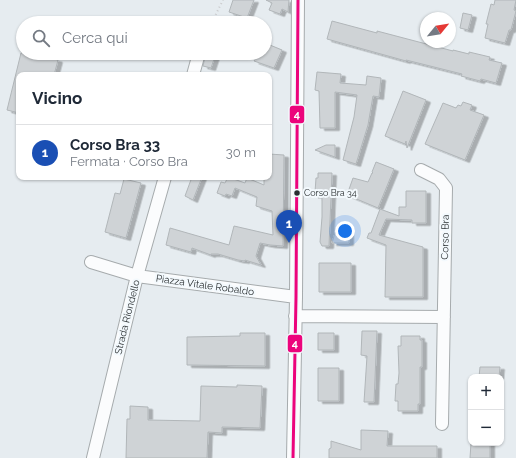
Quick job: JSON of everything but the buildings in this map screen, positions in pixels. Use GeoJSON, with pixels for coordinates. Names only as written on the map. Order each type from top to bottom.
{"type":"FeatureCollection","features":[{"type":"Feature","properties":{"kind":"street"},"geometry":{"type":"LineString","coordinates":[[293,458],[296,297],[298,0]]}},
{"type":"Feature","properties":{"kind":"street"},"geometry":{"type":"LineString","coordinates":[[194,72],[197,60]]}},
{"type":"Feature","properties":{"kind":"street","name":"Corso Bra"},"geometry":{"type":"LineString","coordinates":[[421,170],[439,180],[446,188],[442,424]]}},
{"type":"Feature","properties":{"kind":"street","name":"Strada Riondello"},"geometry":{"type":"LineString","coordinates":[[93,458],[137,276],[164,180]]}},
{"type":"Feature","properties":{"kind":"street","name":"Piazza Vitale Robaldo"},"geometry":{"type":"LineString","coordinates":[[92,262],[137,276],[296,297]]}},
{"type":"Feature","properties":{"kind":"street"},"geometry":{"type":"LineString","coordinates":[[295,316],[444,317]]}},
{"type":"Feature","properties":{"kind":"path"},"geometry":{"type":"LineString","coordinates":[[215,16],[223,0]]}},
{"type":"Feature","properties":{"kind":"transit line","name":"4"},"geometry":{"type":"LineString","coordinates":[[293,458],[296,297],[298,0]]}},
{"type":"Feature","properties":{"kind":"place","name":"Corso Bra 34"},"geometry":{"type":"Point","coordinates":[297,193]}},
{"type":"Feature","properties":{"kind":"place","name":"Corso Bra 33"},"geometry":{"type":"Point","coordinates":[289,243]}}]}
